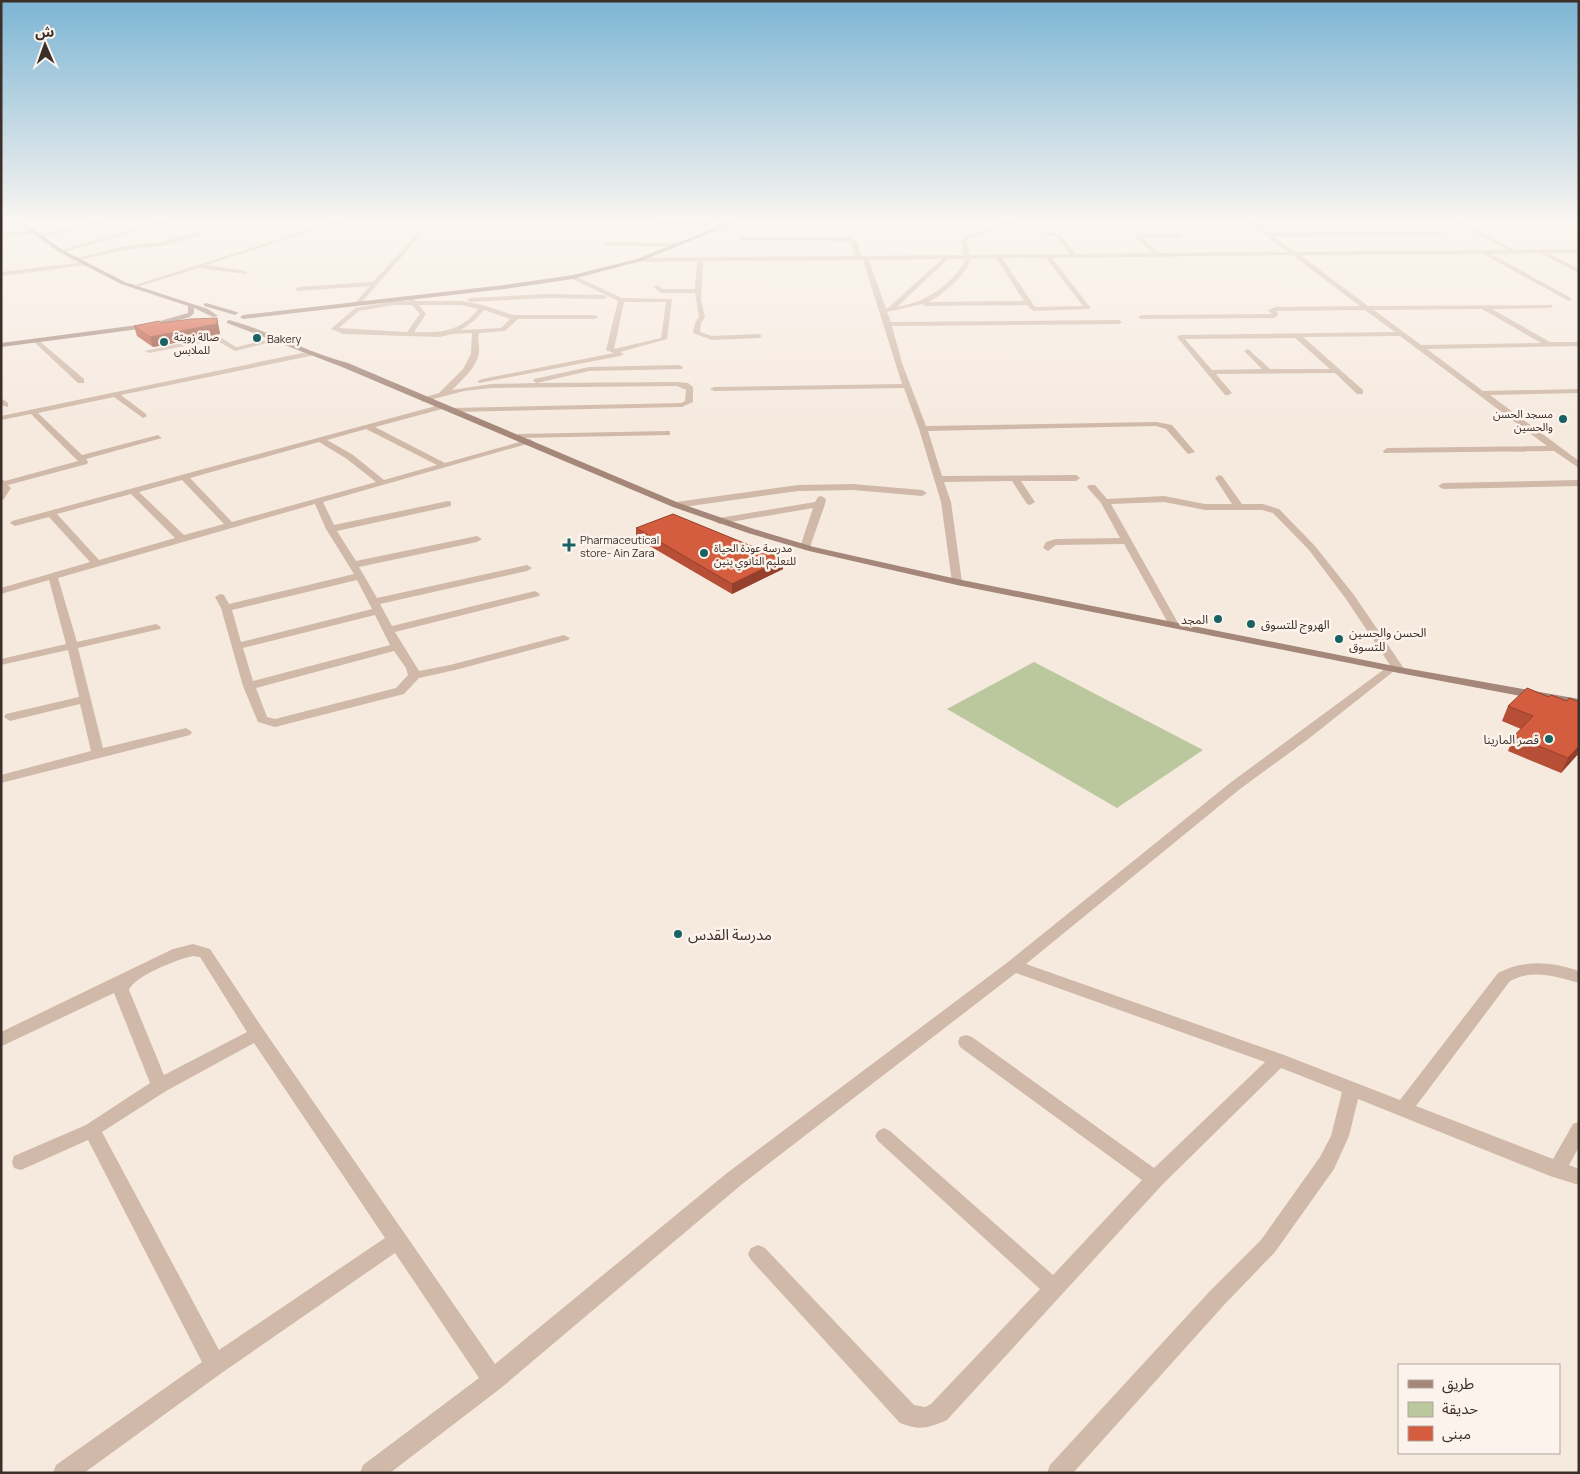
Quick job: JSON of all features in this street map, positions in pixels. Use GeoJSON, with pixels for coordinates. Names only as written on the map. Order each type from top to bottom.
{"type":"FeatureCollection","features":[{"type":"Feature","properties":{"kind":"main road"},"geometry":{"type":"LineString","coordinates":[[138,289],[191,305],[218,321],[240,315],[359,302],[412,300],[498,289]]}},
{"type":"Feature","properties":{"kind":"main road"},"geometry":{"type":"LineString","coordinates":[[151,289],[240,315],[333,357],[345,365]]}},
{"type":"Feature","properties":{"kind":"main road"},"geometry":{"type":"LineString","coordinates":[[218,321],[240,315],[385,300]]}},
{"type":"Feature","properties":{"kind":"main road"},"geometry":{"type":"LineString","coordinates":[[155,325],[188,316],[192,313],[191,305]]}},
{"type":"Feature","properties":{"kind":"main road"},"geometry":{"type":"LineString","coordinates":[[201,319],[246,326],[530,442],[676,505],[719,521],[805,547],[957,582],[1395,669],[1579,703]]}},
{"type":"Feature","properties":{"kind":"main road"},"geometry":{"type":"LineString","coordinates":[[1,345],[75,334],[155,325],[188,324],[75,334]]}},
{"type":"Feature","properties":{"kind":"street"},"geometry":{"type":"LineString","coordinates":[[359,302],[369,289]]}},
{"type":"Feature","properties":{"kind":"street"},"geometry":{"type":"LineString","coordinates":[[598,289],[621,300],[670,300],[664,339],[610,350],[621,300]]}},
{"type":"Feature","properties":{"kind":"street"},"geometry":{"type":"LineString","coordinates":[[659,289],[661,291],[698,291],[702,317],[698,323],[696,333],[709,338],[759,336]]}},
{"type":"Feature","properties":{"kind":"street"},"geometry":{"type":"LineString","coordinates":[[876,289],[887,311],[888,324],[906,386],[923,429],[946,502],[957,582]]}},
{"type":"Feature","properties":{"kind":"street"},"geometry":{"type":"LineString","coordinates":[[887,311],[912,289]]}},
{"type":"Feature","properties":{"kind":"street"},"geometry":{"type":"LineString","coordinates":[[921,304],[933,298],[942,289]]}},
{"type":"Feature","properties":{"kind":"street"},"geometry":{"type":"LineString","coordinates":[[1019,289],[1028,303],[1036,310],[1088,308],[1073,289]]}},
{"type":"Feature","properties":{"kind":"street"},"geometry":{"type":"LineString","coordinates":[[1342,289],[1579,465]]}},
{"type":"Feature","properties":{"kind":"street"},"geometry":{"type":"LineString","coordinates":[[1550,289],[1569,299]]}},
{"type":"Feature","properties":{"kind":"street"},"geometry":{"type":"LineString","coordinates":[[435,303],[532,296],[604,297]]}},
{"type":"Feature","properties":{"kind":"street"},"geometry":{"type":"LineString","coordinates":[[410,333],[423,314],[412,300]]}},
{"type":"Feature","properties":{"kind":"street"},"geometry":{"type":"LineString","coordinates":[[514,317],[503,330],[454,332],[440,335],[343,332],[334,329],[363,306],[412,300],[435,303],[474,304],[494,313],[514,317],[595,317]]}},
{"type":"Feature","properties":{"kind":"street"},"geometry":{"type":"LineString","coordinates":[[887,311],[921,304],[1028,303]]}},
{"type":"Feature","properties":{"kind":"street"},"geometry":{"type":"LineString","coordinates":[[1141,317],[1274,316],[1276,314],[1271,310],[1273,309],[1550,306]]}},
{"type":"Feature","properties":{"kind":"street"},"geometry":{"type":"LineString","coordinates":[[454,332],[476,318],[481,307]]}},
{"type":"Feature","properties":{"kind":"street"},"geometry":{"type":"LineString","coordinates":[[1484,307],[1548,344]]}},
{"type":"Feature","properties":{"kind":"street"},"geometry":{"type":"LineString","coordinates":[[888,324],[1119,322]]}},
{"type":"Feature","properties":{"kind":"street"},"geometry":{"type":"LineString","coordinates":[[442,395],[451,387],[472,360],[475,349],[473,340],[476,331]]}},
{"type":"Feature","properties":{"kind":"street"},"geometry":{"type":"LineString","coordinates":[[1228,393],[1180,338],[1403,334]]}},
{"type":"Feature","properties":{"kind":"street"},"geometry":{"type":"LineString","coordinates":[[1296,335],[1360,392]]}},
{"type":"Feature","properties":{"kind":"street"},"geometry":{"type":"LineString","coordinates":[[149,351],[212,338],[218,338],[235,349],[280,339]]}},
{"type":"Feature","properties":{"kind":"street"},"geometry":{"type":"LineString","coordinates":[[34,340],[81,381]]}},
{"type":"Feature","properties":{"kind":"street"},"geometry":{"type":"LineString","coordinates":[[451,387],[666,344]]}},
{"type":"Feature","properties":{"kind":"street"},"geometry":{"type":"LineString","coordinates":[[1421,347],[1579,344]]}},
{"type":"Feature","properties":{"kind":"street"},"geometry":{"type":"LineString","coordinates":[[1248,351],[1268,372]]}},
{"type":"Feature","properties":{"kind":"street"},"geometry":{"type":"LineString","coordinates":[[1,418],[312,353]]}},
{"type":"Feature","properties":{"kind":"street"},"geometry":{"type":"LineString","coordinates":[[518,386],[589,369],[679,367]]}},
{"type":"Feature","properties":{"kind":"street"},"geometry":{"type":"LineString","coordinates":[[1211,372],[1336,371]]}},
{"type":"Feature","properties":{"kind":"street"},"geometry":{"type":"LineString","coordinates":[[16,523],[368,427],[448,408],[671,406],[686,404],[690,396],[690,389],[687,386],[677,384],[518,386],[475,388],[425,400]]}},
{"type":"Feature","properties":{"kind":"street"},"geometry":{"type":"LineString","coordinates":[[714,388],[906,386]]}},
{"type":"Feature","properties":{"kind":"street"},"geometry":{"type":"LineString","coordinates":[[1482,392],[1579,391]]}},
{"type":"Feature","properties":{"kind":"street"},"geometry":{"type":"LineString","coordinates":[[115,394],[143,416]]}},
{"type":"Feature","properties":{"kind":"street"},"geometry":{"type":"LineString","coordinates":[[1,497],[6,488],[2,483],[84,462],[32,412]]}},
{"type":"Feature","properties":{"kind":"street"},"geometry":{"type":"LineString","coordinates":[[923,429],[1156,424],[1169,427],[1191,452]]}},
{"type":"Feature","properties":{"kind":"street"},"geometry":{"type":"LineString","coordinates":[[368,427],[445,466]]}},
{"type":"Feature","properties":{"kind":"street"},"geometry":{"type":"LineString","coordinates":[[514,436],[667,433]]}},
{"type":"Feature","properties":{"kind":"street"},"geometry":{"type":"LineString","coordinates":[[81,458],[158,438]]}},
{"type":"Feature","properties":{"kind":"street"},"geometry":{"type":"LineString","coordinates":[[321,440],[350,457],[383,483]]}},
{"type":"Feature","properties":{"kind":"street"},"geometry":{"type":"LineString","coordinates":[[2,589],[53,577],[230,525],[530,442]]}},
{"type":"Feature","properties":{"kind":"street"},"geometry":{"type":"LineString","coordinates":[[1387,451],[1579,451]]}},
{"type":"Feature","properties":{"kind":"street"},"geometry":{"type":"LineString","coordinates":[[184,477],[230,525]]}},
{"type":"Feature","properties":{"kind":"street"},"geometry":{"type":"LineString","coordinates":[[1015,478],[1030,502]]}},
{"type":"Feature","properties":{"kind":"street"},"geometry":{"type":"LineString","coordinates":[[938,479],[1076,478]]}},
{"type":"Feature","properties":{"kind":"street"},"geometry":{"type":"LineString","coordinates":[[1219,478],[1239,507]]}},
{"type":"Feature","properties":{"kind":"street"},"geometry":{"type":"LineString","coordinates":[[1443,486],[1579,483]]}},
{"type":"Feature","properties":{"kind":"street"},"geometry":{"type":"LineString","coordinates":[[676,505],[798,488],[853,487],[922,493]]}},
{"type":"Feature","properties":{"kind":"street"},"geometry":{"type":"LineString","coordinates":[[1092,487],[1105,502],[1173,624]]}},
{"type":"Feature","properties":{"kind":"street"},"geometry":{"type":"LineString","coordinates":[[133,491],[182,539]]}},
{"type":"Feature","properties":{"kind":"street"},"geometry":{"type":"LineString","coordinates":[[371,1473],[493,1380],[734,1179],[1014,966],[1235,786],[1395,669],[1350,597],[1312,548],[1276,511],[1263,507],[1205,507],[1164,498],[1105,502]]}},
{"type":"Feature","properties":{"kind":"street"},"geometry":{"type":"LineString","coordinates":[[719,521],[820,501],[805,547]]}},
{"type":"Feature","properties":{"kind":"street"},"geometry":{"type":"LineString","coordinates":[[318,502],[331,529],[360,576],[397,647],[412,668],[414,675],[411,681],[400,691],[275,722],[262,719],[249,686],[223,603],[360,576]]}},
{"type":"Feature","properties":{"kind":"street"},"geometry":{"type":"LineString","coordinates":[[331,529],[448,504]]}},
{"type":"Feature","properties":{"kind":"street"},"geometry":{"type":"LineString","coordinates":[[51,513],[97,564]]}},
{"type":"Feature","properties":{"kind":"street"},"geometry":{"type":"LineString","coordinates":[[353,565],[477,539]]}},
{"type":"Feature","properties":{"kind":"street"},"geometry":{"type":"LineString","coordinates":[[1048,548],[1049,544],[1056,542],[1127,541]]}},
{"type":"Feature","properties":{"kind":"street"},"geometry":{"type":"LineString","coordinates":[[237,646],[527,568]]}},
{"type":"Feature","properties":{"kind":"street"},"geometry":{"type":"LineString","coordinates":[[53,577],[86,699],[98,754]]}},
{"type":"Feature","properties":{"kind":"street"},"geometry":{"type":"LineString","coordinates":[[389,630],[535,594]]}},
{"type":"Feature","properties":{"kind":"street"},"geometry":{"type":"LineString","coordinates":[[1,662],[156,627]]}},
{"type":"Feature","properties":{"kind":"street"},"geometry":{"type":"LineString","coordinates":[[414,675],[451,668],[564,638]]}},
{"type":"Feature","properties":{"kind":"street"},"geometry":{"type":"LineString","coordinates":[[249,686],[397,647]]}},
{"type":"Feature","properties":{"kind":"street"},"geometry":{"type":"LineString","coordinates":[[10,717],[86,699]]}},
{"type":"Feature","properties":{"kind":"street"},"geometry":{"type":"LineString","coordinates":[[1,779],[186,732]]}},
{"type":"Feature","properties":{"kind":"street"},"geometry":{"type":"LineString","coordinates":[[2,1038],[124,981],[134,974],[178,953],[194,950],[205,953],[257,1034],[493,1380]]}},
{"type":"Feature","properties":{"kind":"street"},"geometry":{"type":"LineString","coordinates":[[1014,966],[1278,1060],[1579,1177]]}},
{"type":"Feature","properties":{"kind":"street"},"geometry":{"type":"LineString","coordinates":[[1404,1108],[1504,977],[1513,971],[1536,968],[1579,977]]}},
{"type":"Feature","properties":{"kind":"street"},"geometry":{"type":"LineString","coordinates":[[124,981],[121,990],[160,1086]]}},
{"type":"Feature","properties":{"kind":"street"},"geometry":{"type":"LineString","coordinates":[[21,1162],[92,1130],[104,1120],[160,1086],[257,1034]]}},
{"type":"Feature","properties":{"kind":"street"},"geometry":{"type":"LineString","coordinates":[[966,1042],[1156,1179]]}},
{"type":"Feature","properties":{"kind":"street"},"geometry":{"type":"LineString","coordinates":[[758,1254],[908,1415],[925,1418],[939,1412],[1156,1179],[1278,1060]]}},
{"type":"Feature","properties":{"kind":"street"},"geometry":{"type":"LineString","coordinates":[[1058,1473],[1176,1342],[1268,1246],[1327,1163],[1340,1136],[1352,1088]]}},
{"type":"Feature","properties":{"kind":"street"},"geometry":{"type":"LineString","coordinates":[[1557,1170],[1579,1129]]}},
{"type":"Feature","properties":{"kind":"street"},"geometry":{"type":"LineString","coordinates":[[92,1130],[215,1365]]}},
{"type":"Feature","properties":{"kind":"street"},"geometry":{"type":"LineString","coordinates":[[884,1136],[1053,1288]]}},
{"type":"Feature","properties":{"kind":"street"},"geometry":{"type":"LineString","coordinates":[[64,1473],[215,1365],[398,1240]]}},
{"type":"Feature","properties":{"kind":"green space"},"geometry":{"type":"Polygon","coordinates":[[[1034,662],[1203,750],[1117,808],[947,709],[1034,662]]]}},
{"type":"Feature","properties":{"kind":"building"},"geometry":{"type":"Polygon","coordinates":[[[217,318],[217,324],[150,337],[134,326],[159,321],[161,323],[217,318]]]}},
{"type":"Feature","properties":{"kind":"building","name":"مدرسة عودة الحياة للتعليم الثانوي بنين"},"geometry":{"type":"Polygon","coordinates":[[[673,514],[783,559],[732,584],[636,528],[673,514]]]}},
{"type":"Feature","properties":{"kind":"building","name":"قصر المارينا"},"geometry":{"type":"Polygon","coordinates":[[[1527,688],[1549,697],[1551,695],[1567,701],[1569,698],[1579,702],[1579,746],[1568,758],[1514,736],[1533,716],[1508,706],[1527,688]]]}},
{"type":"Feature","properties":{"kind":"place","name":"Bakery"},"geometry":{"type":"Point","coordinates":[257,338]}},
{"type":"Feature","properties":{"kind":"place","name":"صالة زويتة للملابس"},"geometry":{"type":"Point","coordinates":[164,342]}},
{"type":"Feature","properties":{"kind":"place","name":"مسجد الحسن والحسين"},"geometry":{"type":"Point","coordinates":[1563,419]}},
{"type":"Feature","properties":{"kind":"place","name":"Pharmaceutical store- Ain Zara"},"geometry":{"type":"Point","coordinates":[569,545]}},
{"type":"Feature","properties":{"kind":"place","name":"مدرسة عودة الحياة للتعليم الثانوي بنين"},"geometry":{"type":"Point","coordinates":[704,553]}},
{"type":"Feature","properties":{"kind":"place","name":"المجد"},"geometry":{"type":"Point","coordinates":[1218,619]}},
{"type":"Feature","properties":{"kind":"place","name":"الهروج للتسوق"},"geometry":{"type":"Point","coordinates":[1251,624]}},
{"type":"Feature","properties":{"kind":"place","name":"الحسن والحسين للتسوق"},"geometry":{"type":"Point","coordinates":[1339,639]}},
{"type":"Feature","properties":{"kind":"place","name":"قصر المارينا"},"geometry":{"type":"Point","coordinates":[1549,739]}},
{"type":"Feature","properties":{"kind":"place","name":"مدرسة القدس"},"geometry":{"type":"Point","coordinates":[678,934]}}]}
